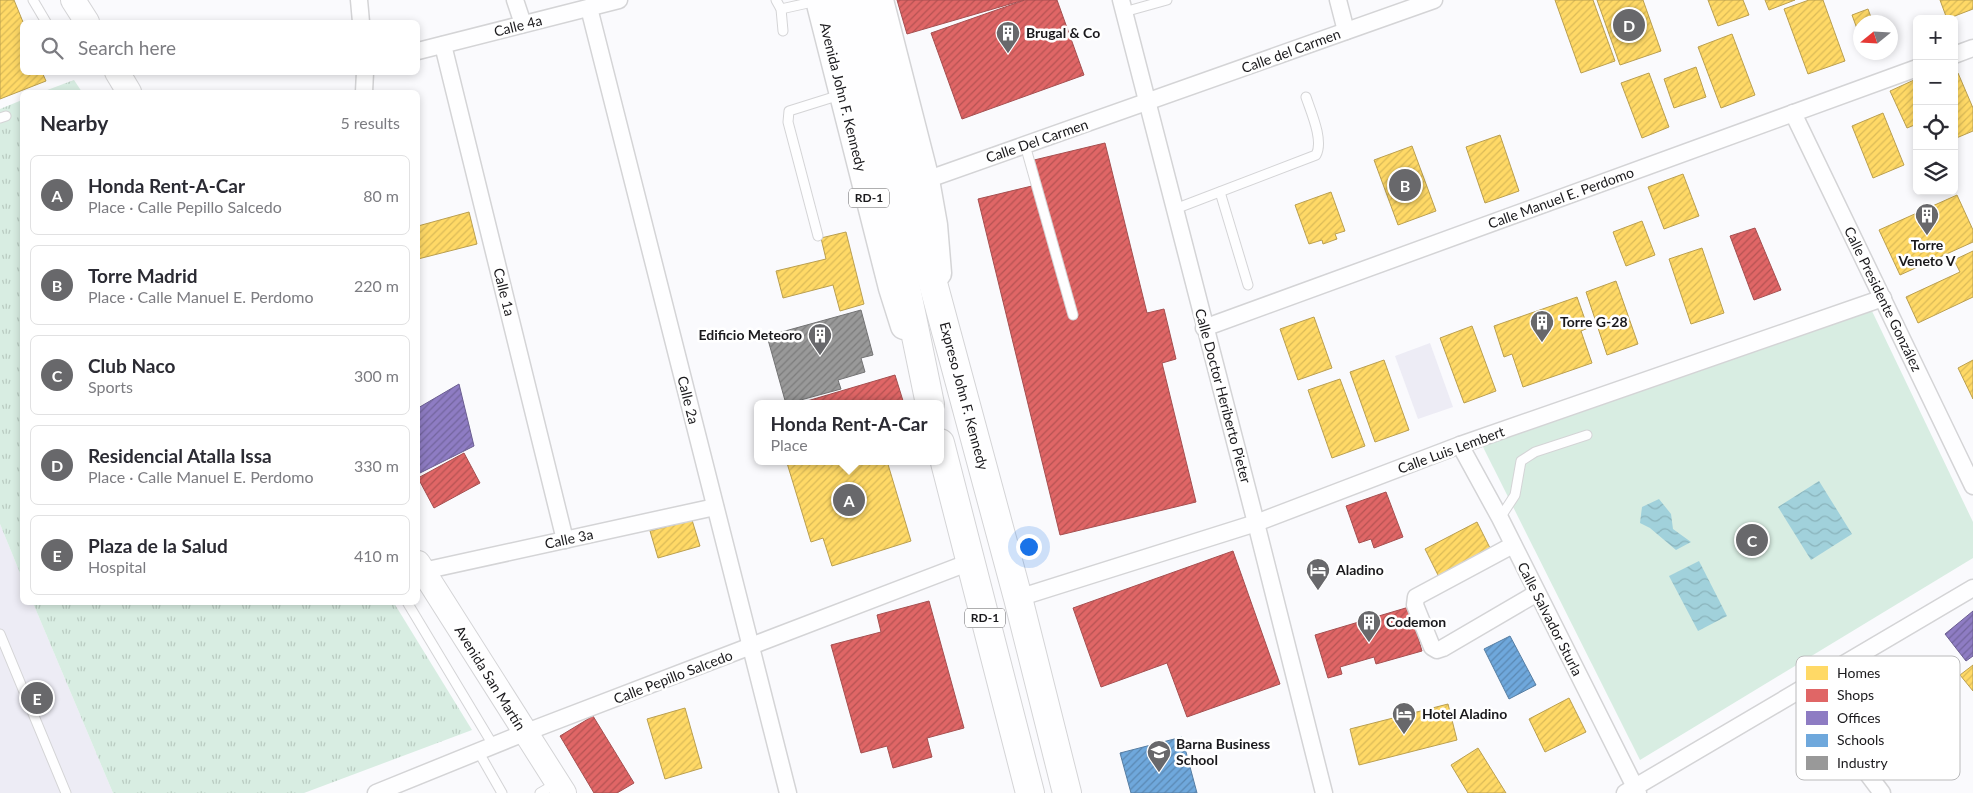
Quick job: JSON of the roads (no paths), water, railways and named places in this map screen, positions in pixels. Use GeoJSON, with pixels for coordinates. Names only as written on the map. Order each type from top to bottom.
{"type":"FeatureCollection","features":[{"type":"Feature","properties":{"kind":"highway","name":"Expreso John F. Kennedy"},"geometry":{"type":"LineString","coordinates":[[836,0],[906,185],[929,399]]}},
{"type":"Feature","properties":{"kind":"highway","name":"Expreso John F. Kennedy"},"geometry":{"type":"LineString","coordinates":[[858,0],[1018,598],[1067,793]]}},
{"type":"Feature","properties":{"kind":"highway","name":"RD-1"},"geometry":{"type":"LineString","coordinates":[[944,459],[1030,793]]}},
{"type":"Feature","properties":{"kind":"main road"},"geometry":{"type":"LineString","coordinates":[[73,0],[86,20]]}},
{"type":"Feature","properties":{"kind":"main road","name":"Avenida John F. Kennedy"},"geometry":{"type":"LineString","coordinates":[[819,0],[892,288],[929,399]]}},
{"type":"Feature","properties":{"kind":"main road","name":"RD-1"},"geometry":{"type":"LineString","coordinates":[[880,0],[906,185]]}},
{"type":"Feature","properties":{"kind":"main road","name":"Avenida San Martín"},"geometry":{"type":"LineString","coordinates":[[420,567],[524,733],[554,789]]}},
{"type":"Feature","properties":{"kind":"street"},"geometry":{"type":"LineString","coordinates":[[359,0],[361,20]]}},
{"type":"Feature","properties":{"kind":"street"},"geometry":{"type":"LineString","coordinates":[[514,0],[522,24]]}},
{"type":"Feature","properties":{"kind":"street","name":"Calle 4a"},"geometry":{"type":"LineString","coordinates":[[420,51],[618,0]]}},
{"type":"Feature","properties":{"kind":"street"},"geometry":{"type":"LineString","coordinates":[[1338,0],[1346,31]]}},
{"type":"Feature","properties":{"kind":"street","name":"Calle del Carmen"},"geometry":{"type":"LineString","coordinates":[[1148,102],[1434,0]]}},
{"type":"Feature","properties":{"kind":"street","name":"Calle Doctor Heriberto Pieter"},"geometry":{"type":"LineString","coordinates":[[1123,6],[1324,793]]}},
{"type":"Feature","properties":{"kind":"street","name":"Calle 2a"},"geometry":{"type":"LineString","coordinates":[[588,8],[788,793]]}},
{"type":"Feature","properties":{"kind":"street","name":"Calle 1a"},"geometry":{"type":"LineString","coordinates":[[443,45],[565,540]]}},
{"type":"Feature","properties":{"kind":"street"},"geometry":{"type":"LineString","coordinates":[[1958,54],[1973,48]]}},
{"type":"Feature","properties":{"kind":"street","name":"Calle Manuel E. Perdomo"},"geometry":{"type":"LineString","coordinates":[[1204,328],[1913,69]]}},
{"type":"Feature","properties":{"kind":"street"},"geometry":{"type":"LineString","coordinates":[[364,90],[365,75]]}},
{"type":"Feature","properties":{"kind":"street","name":"Calle Del Carmen"},"geometry":{"type":"LineString","coordinates":[[906,185],[1148,102]]}},
{"type":"Feature","properties":{"kind":"street","name":"Calle Presidente González"},"geometry":{"type":"LineString","coordinates":[[1792,113],[1973,486]]}},
{"type":"Feature","properties":{"kind":"street","name":"Calle Luis Lembert"},"geometry":{"type":"LineString","coordinates":[[1018,598],[1256,523],[1460,446],[1883,298]]}},
{"type":"Feature","properties":{"kind":"street","name":"Calle Salvador Sturla"},"geometry":{"type":"LineString","coordinates":[[1460,446],[1500,518],[1633,791]]}},
{"type":"Feature","properties":{"kind":"street","name":"Calle 3a"},"geometry":{"type":"LineString","coordinates":[[420,567],[565,540],[715,507]]}},
{"type":"Feature","properties":{"kind":"street"},"geometry":{"type":"LineString","coordinates":[[1513,545],[1416,597],[1415,605],[1432,647],[1436,650],[1443,648],[1537,593]]}},
{"type":"Feature","properties":{"kind":"street","name":"Calle Pepillo Salcedo"},"geometry":{"type":"LineString","coordinates":[[376,793],[524,733],[970,562]]}},
{"type":"Feature","properties":{"kind":"street"},"geometry":{"type":"LineString","coordinates":[[1859,656],[1973,588]]}},
{"type":"Feature","properties":{"kind":"street"},"geometry":{"type":"LineString","coordinates":[[1633,791],[1796,694]]}},
{"type":"Feature","properties":{"kind":"street"},"geometry":{"type":"LineString","coordinates":[[1872,780],[1882,793]]}},
{"type":"Feature","properties":{"kind":"lane"},"geometry":{"type":"LineString","coordinates":[[33,0],[45,20]]}},
{"type":"Feature","properties":{"kind":"lane"},"geometry":{"type":"LineString","coordinates":[[776,0],[781,9],[783,31]]}},
{"type":"Feature","properties":{"kind":"lane"},"geometry":{"type":"LineString","coordinates":[[781,9],[819,0]]}},
{"type":"Feature","properties":{"kind":"lane"},"geometry":{"type":"LineString","coordinates":[[1123,6],[1166,0]]}},
{"type":"Feature","properties":{"kind":"lane"},"geometry":{"type":"LineString","coordinates":[[818,236],[788,122],[789,111],[843,95]]}},
{"type":"Feature","properties":{"kind":"lane"},"geometry":{"type":"LineString","coordinates":[[1175,209],[1316,155],[1319,149],[1319,141],[1306,97]]}},
{"type":"Feature","properties":{"kind":"lane"},"geometry":{"type":"LineString","coordinates":[[1025,145],[1072,315]]}},
{"type":"Feature","properties":{"kind":"lane"},"geometry":{"type":"LineString","coordinates":[[1220,192],[1248,285]]}},
{"type":"Feature","properties":{"kind":"lane"},"geometry":{"type":"LineString","coordinates":[[1500,518],[1515,495],[1521,461],[1534,452],[1587,435]]}},
{"type":"Feature","properties":{"kind":"lane"},"geometry":{"type":"LineString","coordinates":[[409,605],[494,745]]}},
{"type":"Feature","properties":{"kind":"lane"},"geometry":{"type":"LineString","coordinates":[[0,634],[66,793]]}},
{"type":"Feature","properties":{"kind":"lane"},"geometry":{"type":"LineString","coordinates":[[478,752],[502,793]]}},
{"type":"Feature","properties":{"kind":"water"},"geometry":{"type":"Polygon","coordinates":[[[1819,481],[1852,534],[1811,560],[1778,507],[1819,481]]]}},
{"type":"Feature","properties":{"kind":"water"},"geometry":{"type":"Polygon","coordinates":[[[1659,499],[1671,514],[1673,529],[1691,542],[1676,550],[1650,528],[1640,523],[1642,507],[1659,499]]]}},
{"type":"Feature","properties":{"kind":"water"},"geometry":{"type":"Polygon","coordinates":[[[1699,561],[1727,616],[1698,631],[1669,576],[1699,561]]]}},
{"type":"Feature","properties":{"kind":"place","name":"Residencial Atalla Issa"},"geometry":{"type":"Point","coordinates":[1629,25]}},
{"type":"Feature","properties":{"kind":"place","name":"Brugal & Co"},"geometry":{"type":"Point","coordinates":[1008,54]}},
{"type":"Feature","properties":{"kind":"place","name":"Torre Madrid"},"geometry":{"type":"Point","coordinates":[1405,185]}},
{"type":"Feature","properties":{"kind":"place","name":"Torre Veneto V"},"geometry":{"type":"Point","coordinates":[1927,236]}},
{"type":"Feature","properties":{"kind":"place","name":"Torre G-28"},"geometry":{"type":"Point","coordinates":[1542,343]}},
{"type":"Feature","properties":{"kind":"place","name":"Edificio Meteoro"},"geometry":{"type":"Point","coordinates":[820,356]}},
{"type":"Feature","properties":{"kind":"place","name":"Honda Rent-A-Car"},"geometry":{"type":"Point","coordinates":[849,500]}},
{"type":"Feature","properties":{"kind":"place","name":"Club Naco"},"geometry":{"type":"Point","coordinates":[1752,540]}},
{"type":"Feature","properties":{"kind":"place","name":"Aladino"},"geometry":{"type":"Point","coordinates":[1318,591]}},
{"type":"Feature","properties":{"kind":"place","name":"Codemon"},"geometry":{"type":"Point","coordinates":[1369,643]}},
{"type":"Feature","properties":{"kind":"place","name":"Plaza de la Salud"},"geometry":{"type":"Point","coordinates":[37,698]}},
{"type":"Feature","properties":{"kind":"place","name":"Hotel Aladino"},"geometry":{"type":"Point","coordinates":[1404,735]}},
{"type":"Feature","properties":{"kind":"place","name":"Barna Business School"},"geometry":{"type":"Point","coordinates":[1159,773]}}]}
